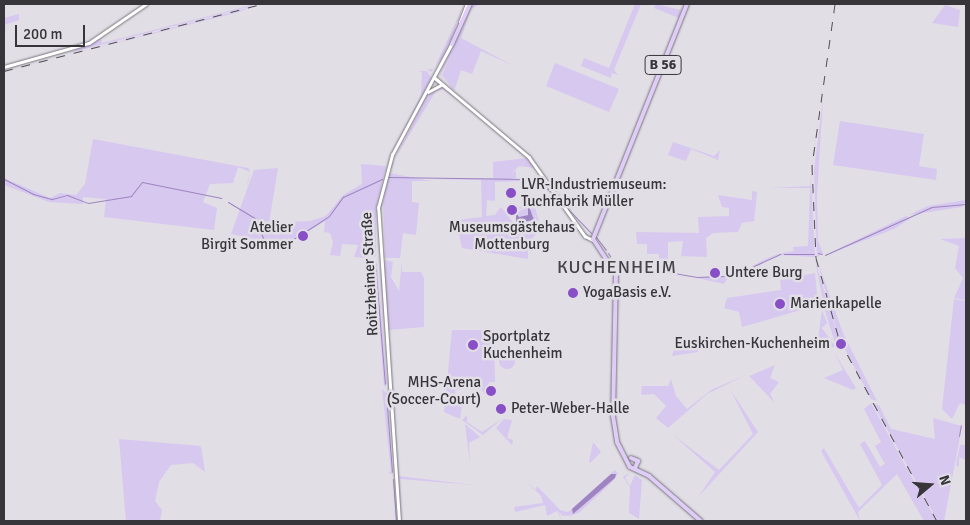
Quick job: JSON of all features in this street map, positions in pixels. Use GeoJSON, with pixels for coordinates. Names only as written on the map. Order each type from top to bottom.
{"type":"FeatureCollection","features":[{"type":"Feature","properties":{"kind":"main road"},"geometry":{"type":"LineString","coordinates":[[452,44],[467,4]]}},
{"type":"Feature","properties":{"kind":"main road","name":"B 56"},"geometry":{"type":"LineString","coordinates":[[593,240],[685,10],[685,4]]}},
{"type":"Feature","properties":{"kind":"main road"},"geometry":{"type":"LineString","coordinates":[[593,240],[616,274],[613,422],[621,450],[636,466],[701,521]]}},
{"type":"Feature","properties":{"kind":"main road"},"geometry":{"type":"LineString","coordinates":[[630,460],[636,466]]}},
{"type":"Feature","properties":{"kind":"street"},"geometry":{"type":"LineString","coordinates":[[4,67],[89,43],[146,4]]}},
{"type":"Feature","properties":{"kind":"street","name":"Roitzheimer Straße"},"geometry":{"type":"LineString","coordinates":[[398,521],[376,235],[383,181],[452,44],[467,4]]}},
{"type":"Feature","properties":{"kind":"street"},"geometry":{"type":"LineString","coordinates":[[435,78],[441,85],[448,88]]}},
{"type":"Feature","properties":{"kind":"street"},"geometry":{"type":"LineString","coordinates":[[435,78],[527,155],[556,196],[593,240]]}},
{"type":"Feature","properties":{"kind":"street"},"geometry":{"type":"LineString","coordinates":[[427,93],[441,85]]}},
{"type":"Feature","properties":{"kind":"shaded area"},"geometry":{"type":"Polygon","coordinates":[[[464,4],[445,54],[435,67],[464,4]]]}},
{"type":"Feature","properties":{"kind":"shaded area"},"geometry":{"type":"Polygon","coordinates":[[[474,4],[469,8],[459,37],[471,7],[481,4],[471,9],[461,38],[514,66],[481,51],[472,74],[461,70],[454,91],[442,75],[451,54],[441,74],[443,81],[440,74],[469,7],[474,4]]]}},
{"type":"Feature","properties":{"kind":"shaded area"},"geometry":{"type":"Polygon","coordinates":[[[635,4],[641,4],[614,70],[618,75],[612,73],[611,78],[581,66],[584,58],[609,68],[635,4]]]}},
{"type":"Feature","properties":{"kind":"shaded area"},"geometry":{"type":"Polygon","coordinates":[[[656,4],[681,10],[679,18],[654,8],[656,4]]]}},
{"type":"Feature","properties":{"kind":"shaded area"},"geometry":{"type":"Polygon","coordinates":[[[252,5],[69,53],[100,37],[102,43],[252,5]]]}},
{"type":"Feature","properties":{"kind":"shaded area"},"geometry":{"type":"Polygon","coordinates":[[[945,5],[960,10],[958,27],[932,23],[945,5]]]}},
{"type":"Feature","properties":{"kind":"shaded area"},"geometry":{"type":"Polygon","coordinates":[[[252,7],[239,12],[69,55],[190,23],[252,7]]]}},
{"type":"Feature","properties":{"kind":"shaded area"},"geometry":{"type":"Polygon","coordinates":[[[19,14],[19,20],[4,25],[4,18],[19,14]]]}},
{"type":"Feature","properties":{"kind":"shaded area"},"geometry":{"type":"Polygon","coordinates":[[[555,63],[619,89],[609,112],[546,86],[555,63]]]}},
{"type":"Feature","properties":{"kind":"shaded area"},"geometry":{"type":"Polygon","coordinates":[[[418,71],[427,71],[432,79],[386,162],[421,96],[422,72],[418,71]]]}},
{"type":"Feature","properties":{"kind":"shaded area"},"geometry":{"type":"Polygon","coordinates":[[[443,87],[464,104],[443,89],[436,91],[394,160],[426,98],[434,88],[443,87]]]}},
{"type":"Feature","properties":{"kind":"shaded area"},"geometry":{"type":"Polygon","coordinates":[[[820,98],[811,180],[815,257],[778,255],[732,278],[763,260],[778,254],[794,251],[793,247],[808,246],[810,188],[770,188],[810,186],[820,98]]]}},
{"type":"Feature","properties":{"kind":"shaded area"},"geometry":{"type":"Polygon","coordinates":[[[823,99],[817,196],[818,241],[823,253],[817,257],[814,170],[823,99]]]}},
{"type":"Feature","properties":{"kind":"shaded area"},"geometry":{"type":"Polygon","coordinates":[[[840,121],[924,134],[919,166],[937,169],[936,180],[833,165],[840,121]]]}},
{"type":"Feature","properties":{"kind":"shaded area"},"geometry":{"type":"Polygon","coordinates":[[[93,139],[248,168],[250,172],[238,167],[233,183],[210,184],[203,202],[217,208],[214,230],[104,217],[106,199],[83,197],[83,204],[49,202],[4,185],[4,178],[50,198],[60,193],[76,195],[85,184],[93,139]]]}},
{"type":"Feature","properties":{"kind":"shaded area"},"geometry":{"type":"Polygon","coordinates":[[[673,142],[714,156],[720,150],[718,160],[691,149],[686,161],[668,155],[673,142]]]}},
{"type":"Feature","properties":{"kind":"shaded area"},"geometry":{"type":"Polygon","coordinates":[[[527,158],[535,168],[519,166],[512,173],[516,171],[516,178],[509,179],[522,181],[495,182],[495,201],[487,200],[486,216],[495,215],[501,207],[515,225],[533,223],[536,219],[535,214],[535,220],[533,221],[529,214],[519,217],[518,212],[526,208],[516,209],[528,203],[533,209],[534,203],[541,230],[528,242],[528,259],[462,248],[456,220],[482,217],[481,180],[432,179],[493,178],[493,162],[527,158]]]}},
{"type":"Feature","properties":{"kind":"shaded area"},"geometry":{"type":"Polygon","coordinates":[[[394,163],[389,173],[432,181],[412,181],[412,202],[419,203],[416,235],[403,233],[400,258],[385,258],[383,202],[390,164],[394,163]]]}},
{"type":"Feature","properties":{"kind":"shaded area"},"geometry":{"type":"Polygon","coordinates":[[[361,164],[386,166],[376,209],[376,257],[370,251],[369,258],[354,257],[358,245],[342,244],[340,256],[330,255],[333,242],[330,233],[324,232],[325,221],[285,246],[231,234],[254,170],[278,168],[269,223],[310,221],[326,216],[343,195],[362,184],[361,164]]]}},
{"type":"Feature","properties":{"kind":"shaded area"},"geometry":{"type":"Polygon","coordinates":[[[752,191],[757,192],[754,221],[742,223],[738,232],[713,233],[706,238],[707,257],[681,256],[683,241],[668,242],[668,270],[659,268],[659,254],[647,254],[647,244],[637,244],[636,232],[699,233],[698,217],[729,216],[729,208],[722,207],[718,195],[752,200],[752,191]]]}},
{"type":"Feature","properties":{"kind":"shaded area"},"geometry":{"type":"Polygon","coordinates":[[[966,200],[962,207],[909,215],[928,206],[966,200]]]}},
{"type":"Feature","properties":{"kind":"shaded area"},"geometry":{"type":"Polygon","coordinates":[[[528,204],[534,220],[516,223],[516,212],[519,217],[528,215],[528,204]]]}},
{"type":"Feature","properties":{"kind":"shaded area"},"geometry":{"type":"Polygon","coordinates":[[[906,216],[911,218],[894,229],[823,256],[906,216]]]}},
{"type":"Feature","properties":{"kind":"shaded area"},"geometry":{"type":"Polygon","coordinates":[[[533,221],[516,224],[514,222],[533,221]]]}},
{"type":"Feature","properties":{"kind":"shaded area"},"geometry":{"type":"Polygon","coordinates":[[[966,238],[966,300],[954,298],[963,278],[955,268],[959,246],[940,239],[966,238]]]}},
{"type":"Feature","properties":{"kind":"shaded area"},"geometry":{"type":"Polygon","coordinates":[[[364,260],[377,263],[387,384],[384,387],[375,265],[364,260]]]}},
{"type":"Feature","properties":{"kind":"shaded area"},"geometry":{"type":"Polygon","coordinates":[[[385,260],[393,262],[391,277],[399,291],[402,261],[402,272],[421,272],[424,278],[424,327],[388,330],[392,387],[397,393],[389,385],[381,280],[385,260]]]}},
{"type":"Feature","properties":{"kind":"shaded area"},"geometry":{"type":"Polygon","coordinates":[[[815,260],[840,344],[836,346],[825,311],[815,260]]]}},
{"type":"Feature","properties":{"kind":"shaded area"},"geometry":{"type":"Polygon","coordinates":[[[817,260],[843,333],[877,401],[871,399],[838,336],[817,260]]]}},
{"type":"Feature","properties":{"kind":"shaded area"},"geometry":{"type":"Polygon","coordinates":[[[815,273],[818,305],[742,327],[739,312],[724,308],[727,298],[781,290],[780,280],[815,273]]]}},
{"type":"Feature","properties":{"kind":"shaded area"},"geometry":{"type":"Polygon","coordinates":[[[711,276],[729,276],[724,284],[697,278],[711,276]]]}},
{"type":"Feature","properties":{"kind":"shaded area"},"geometry":{"type":"Polygon","coordinates":[[[954,299],[966,301],[966,405],[960,403],[952,419],[942,409],[954,299]]]}},
{"type":"Feature","properties":{"kind":"shaded area"},"geometry":{"type":"Polygon","coordinates":[[[822,310],[827,323],[822,328],[835,346],[827,350],[818,339],[822,310]]]}},
{"type":"Feature","properties":{"kind":"shaded area"},"geometry":{"type":"Polygon","coordinates":[[[452,330],[494,330],[495,382],[489,382],[488,387],[493,388],[493,394],[486,395],[479,387],[455,390],[456,396],[463,398],[460,419],[444,412],[452,330]]]}},
{"type":"Feature","properties":{"kind":"shaded area"},"geometry":{"type":"Polygon","coordinates":[[[697,339],[698,352],[672,356],[677,340],[697,339]]]}},
{"type":"Feature","properties":{"kind":"shaded area"},"geometry":{"type":"Polygon","coordinates":[[[834,352],[856,388],[853,390],[824,378],[843,370],[834,352]]]}},
{"type":"Feature","properties":{"kind":"shaded area"},"geometry":{"type":"Polygon","coordinates":[[[507,353],[515,361],[507,369],[499,361],[507,353]]]}},
{"type":"Feature","properties":{"kind":"shaded area"},"geometry":{"type":"Polygon","coordinates":[[[775,365],[770,378],[779,382],[770,394],[775,403],[749,376],[775,365]]]}},
{"type":"Feature","properties":{"kind":"shaded area"},"geometry":{"type":"Polygon","coordinates":[[[746,375],[707,394],[668,428],[656,418],[666,406],[654,394],[641,395],[642,386],[668,386],[671,379],[676,396],[687,409],[713,389],[746,375]]]}},
{"type":"Feature","properties":{"kind":"shaded area"},"geometry":{"type":"Polygon","coordinates":[[[382,389],[387,394],[392,474],[388,473],[391,471],[382,389]]]}},
{"type":"Feature","properties":{"kind":"shaded area"},"geometry":{"type":"Polygon","coordinates":[[[730,389],[758,432],[699,496],[715,472],[672,434],[719,470],[753,434],[730,389]]]}},
{"type":"Feature","properties":{"kind":"shaded area"},"geometry":{"type":"Polygon","coordinates":[[[392,393],[399,476],[473,485],[400,479],[402,521],[392,393]]]}},
{"type":"Feature","properties":{"kind":"shaded area"},"geometry":{"type":"Polygon","coordinates":[[[871,403],[937,521],[924,521],[897,474],[858,512],[860,521],[821,451],[824,448],[859,508],[882,485],[860,444],[865,441],[880,467],[885,464],[875,446],[881,442],[864,409],[871,403]]]}},
{"type":"Feature","properties":{"kind":"shaded area"},"geometry":{"type":"Polygon","coordinates":[[[873,404],[879,405],[891,429],[935,439],[933,418],[962,426],[944,521],[938,521],[873,404]]]}},
{"type":"Feature","properties":{"kind":"shaded area"},"geometry":{"type":"Polygon","coordinates":[[[467,415],[467,422],[482,432],[502,419],[483,435],[462,420],[467,415]]]}},
{"type":"Feature","properties":{"kind":"shaded area"},"geometry":{"type":"Polygon","coordinates":[[[504,419],[512,420],[507,438],[513,440],[512,445],[496,428],[504,419]]]}},
{"type":"Feature","properties":{"kind":"shaded area"},"geometry":{"type":"Polygon","coordinates":[[[465,424],[480,437],[469,443],[470,464],[465,424]]]}},
{"type":"Feature","properties":{"kind":"shaded area"},"geometry":{"type":"Polygon","coordinates":[[[119,439],[201,446],[205,472],[193,463],[171,465],[159,482],[155,501],[162,510],[160,521],[126,521],[119,439]]]}},
{"type":"Feature","properties":{"kind":"shaded area"},"geometry":{"type":"Polygon","coordinates":[[[593,442],[601,452],[590,463],[589,462],[593,442]]]}},
{"type":"Feature","properties":{"kind":"shaded area"},"geometry":{"type":"Polygon","coordinates":[[[960,445],[966,445],[966,460],[959,457],[959,467],[956,465],[960,445]]]}},
{"type":"Feature","properties":{"kind":"shaded area"},"geometry":{"type":"Polygon","coordinates":[[[615,470],[618,474],[611,483],[580,512],[564,519],[572,515],[563,516],[524,480],[536,490],[537,486],[560,510],[568,512],[615,470]]]}},
{"type":"Feature","properties":{"kind":"shaded area"},"geometry":{"type":"Polygon","coordinates":[[[630,472],[625,478],[630,486],[635,475],[642,480],[639,519],[629,513],[630,487],[623,477],[630,472]]]}},
{"type":"Feature","properties":{"kind":"shaded area"},"geometry":{"type":"Polygon","coordinates":[[[611,474],[616,474],[615,478],[573,514],[572,509],[611,474]]]}},
{"type":"Feature","properties":{"kind":"shaded area"},"geometry":{"type":"Polygon","coordinates":[[[541,496],[549,501],[559,513],[562,521],[557,511],[547,516],[545,505],[515,512],[514,507],[543,503],[541,496]]]}},
{"type":"Feature","properties":{"kind":"waterway"},"geometry":{"type":"LineString","coordinates":[[387,177],[526,179]]}},
{"type":"Feature","properties":{"kind":"waterway"},"geometry":{"type":"LineString","coordinates":[[4,179],[33,194],[52,199],[67,195],[88,203],[131,196],[142,182],[221,198]]}},
{"type":"Feature","properties":{"kind":"waterway"},"geometry":{"type":"LineString","coordinates":[[306,231],[329,216],[343,197],[382,179]]}},
{"type":"Feature","properties":{"kind":"waterway"},"geometry":{"type":"LineString","coordinates":[[534,179],[555,195]]}},
{"type":"Feature","properties":{"kind":"waterway"},"geometry":{"type":"LineString","coordinates":[[379,214],[381,201]]}},
{"type":"Feature","properties":{"kind":"waterway"},"geometry":{"type":"LineString","coordinates":[[228,202],[255,218],[265,243],[286,244],[298,236]]}},
{"type":"Feature","properties":{"kind":"waterway"},"geometry":{"type":"LineString","coordinates":[[825,255],[932,207],[966,204]]}},
{"type":"Feature","properties":{"kind":"waterway"},"geometry":{"type":"LineString","coordinates":[[566,207],[591,233]]}},
{"type":"Feature","properties":{"kind":"waterway"},"geometry":{"type":"LineString","coordinates":[[596,237],[606,250]]}},
{"type":"Feature","properties":{"kind":"waterway"},"geometry":{"type":"LineString","coordinates":[[818,253],[822,254]]}},
{"type":"Feature","properties":{"kind":"waterway"},"geometry":{"type":"LineString","coordinates":[[616,263],[697,277],[732,276],[780,254]]}},
{"type":"Feature","properties":{"kind":"waterway"},"geometry":{"type":"LineString","coordinates":[[784,254],[814,254]]}},
{"type":"Feature","properties":{"kind":"waterway"},"geometry":{"type":"LineString","coordinates":[[375,263],[385,384]]}},
{"type":"Feature","properties":{"kind":"waterway"},"geometry":{"type":"LineString","coordinates":[[386,393],[392,472]]}},
{"type":"Feature","properties":{"kind":"waterway"},"geometry":{"type":"LineString","coordinates":[[959,436],[961,425]]}},
{"type":"Feature","properties":{"kind":"waterway"},"geometry":{"type":"LineString","coordinates":[[393,479],[396,521]]}},
{"type":"Feature","properties":{"kind":"railway"},"geometry":{"type":"LineString","coordinates":[[4,71],[261,4]]}},
{"type":"Feature","properties":{"kind":"railway"},"geometry":{"type":"LineString","coordinates":[[835,4],[812,166],[816,258],[839,339],[937,521]]}},
{"type":"Feature","properties":{"kind":"place","name":"LVR-Industriemuseum: Tuchfabrik Müller"},"geometry":{"type":"Point","coordinates":[511,193]}},
{"type":"Feature","properties":{"kind":"place","name":"Museumsgästehaus Mottenburg"},"geometry":{"type":"Point","coordinates":[512,210]}},
{"type":"Feature","properties":{"kind":"place","name":"Atelier Birgit Sommer"},"geometry":{"type":"Point","coordinates":[303,236]}},
{"type":"Feature","properties":{"kind":"place","name":"Untere Burg"},"geometry":{"type":"Point","coordinates":[715,273]}},
{"type":"Feature","properties":{"kind":"place","name":"YogaBasis e.V."},"geometry":{"type":"Point","coordinates":[573,293]}},
{"type":"Feature","properties":{"kind":"place","name":"Marienkapelle"},"geometry":{"type":"Point","coordinates":[780,304]}},
{"type":"Feature","properties":{"kind":"place","name":"Euskirchen-Kuchenheim"},"geometry":{"type":"Point","coordinates":[841,344]}},
{"type":"Feature","properties":{"kind":"place","name":"Sportplatz Kuchenheim"},"geometry":{"type":"Point","coordinates":[473,345]}},
{"type":"Feature","properties":{"kind":"place","name":"MHS-Arena (Soccer-Court)"},"geometry":{"type":"Point","coordinates":[491,391]}},
{"type":"Feature","properties":{"kind":"place","name":"Peter-Weber-Halle"},"geometry":{"type":"Point","coordinates":[501,409]}},
{"type":"Feature","properties":{"kind":"district","name":"KUCHENHEIM"},"geometry":{"type":"Point","coordinates":[617,267]}}]}
